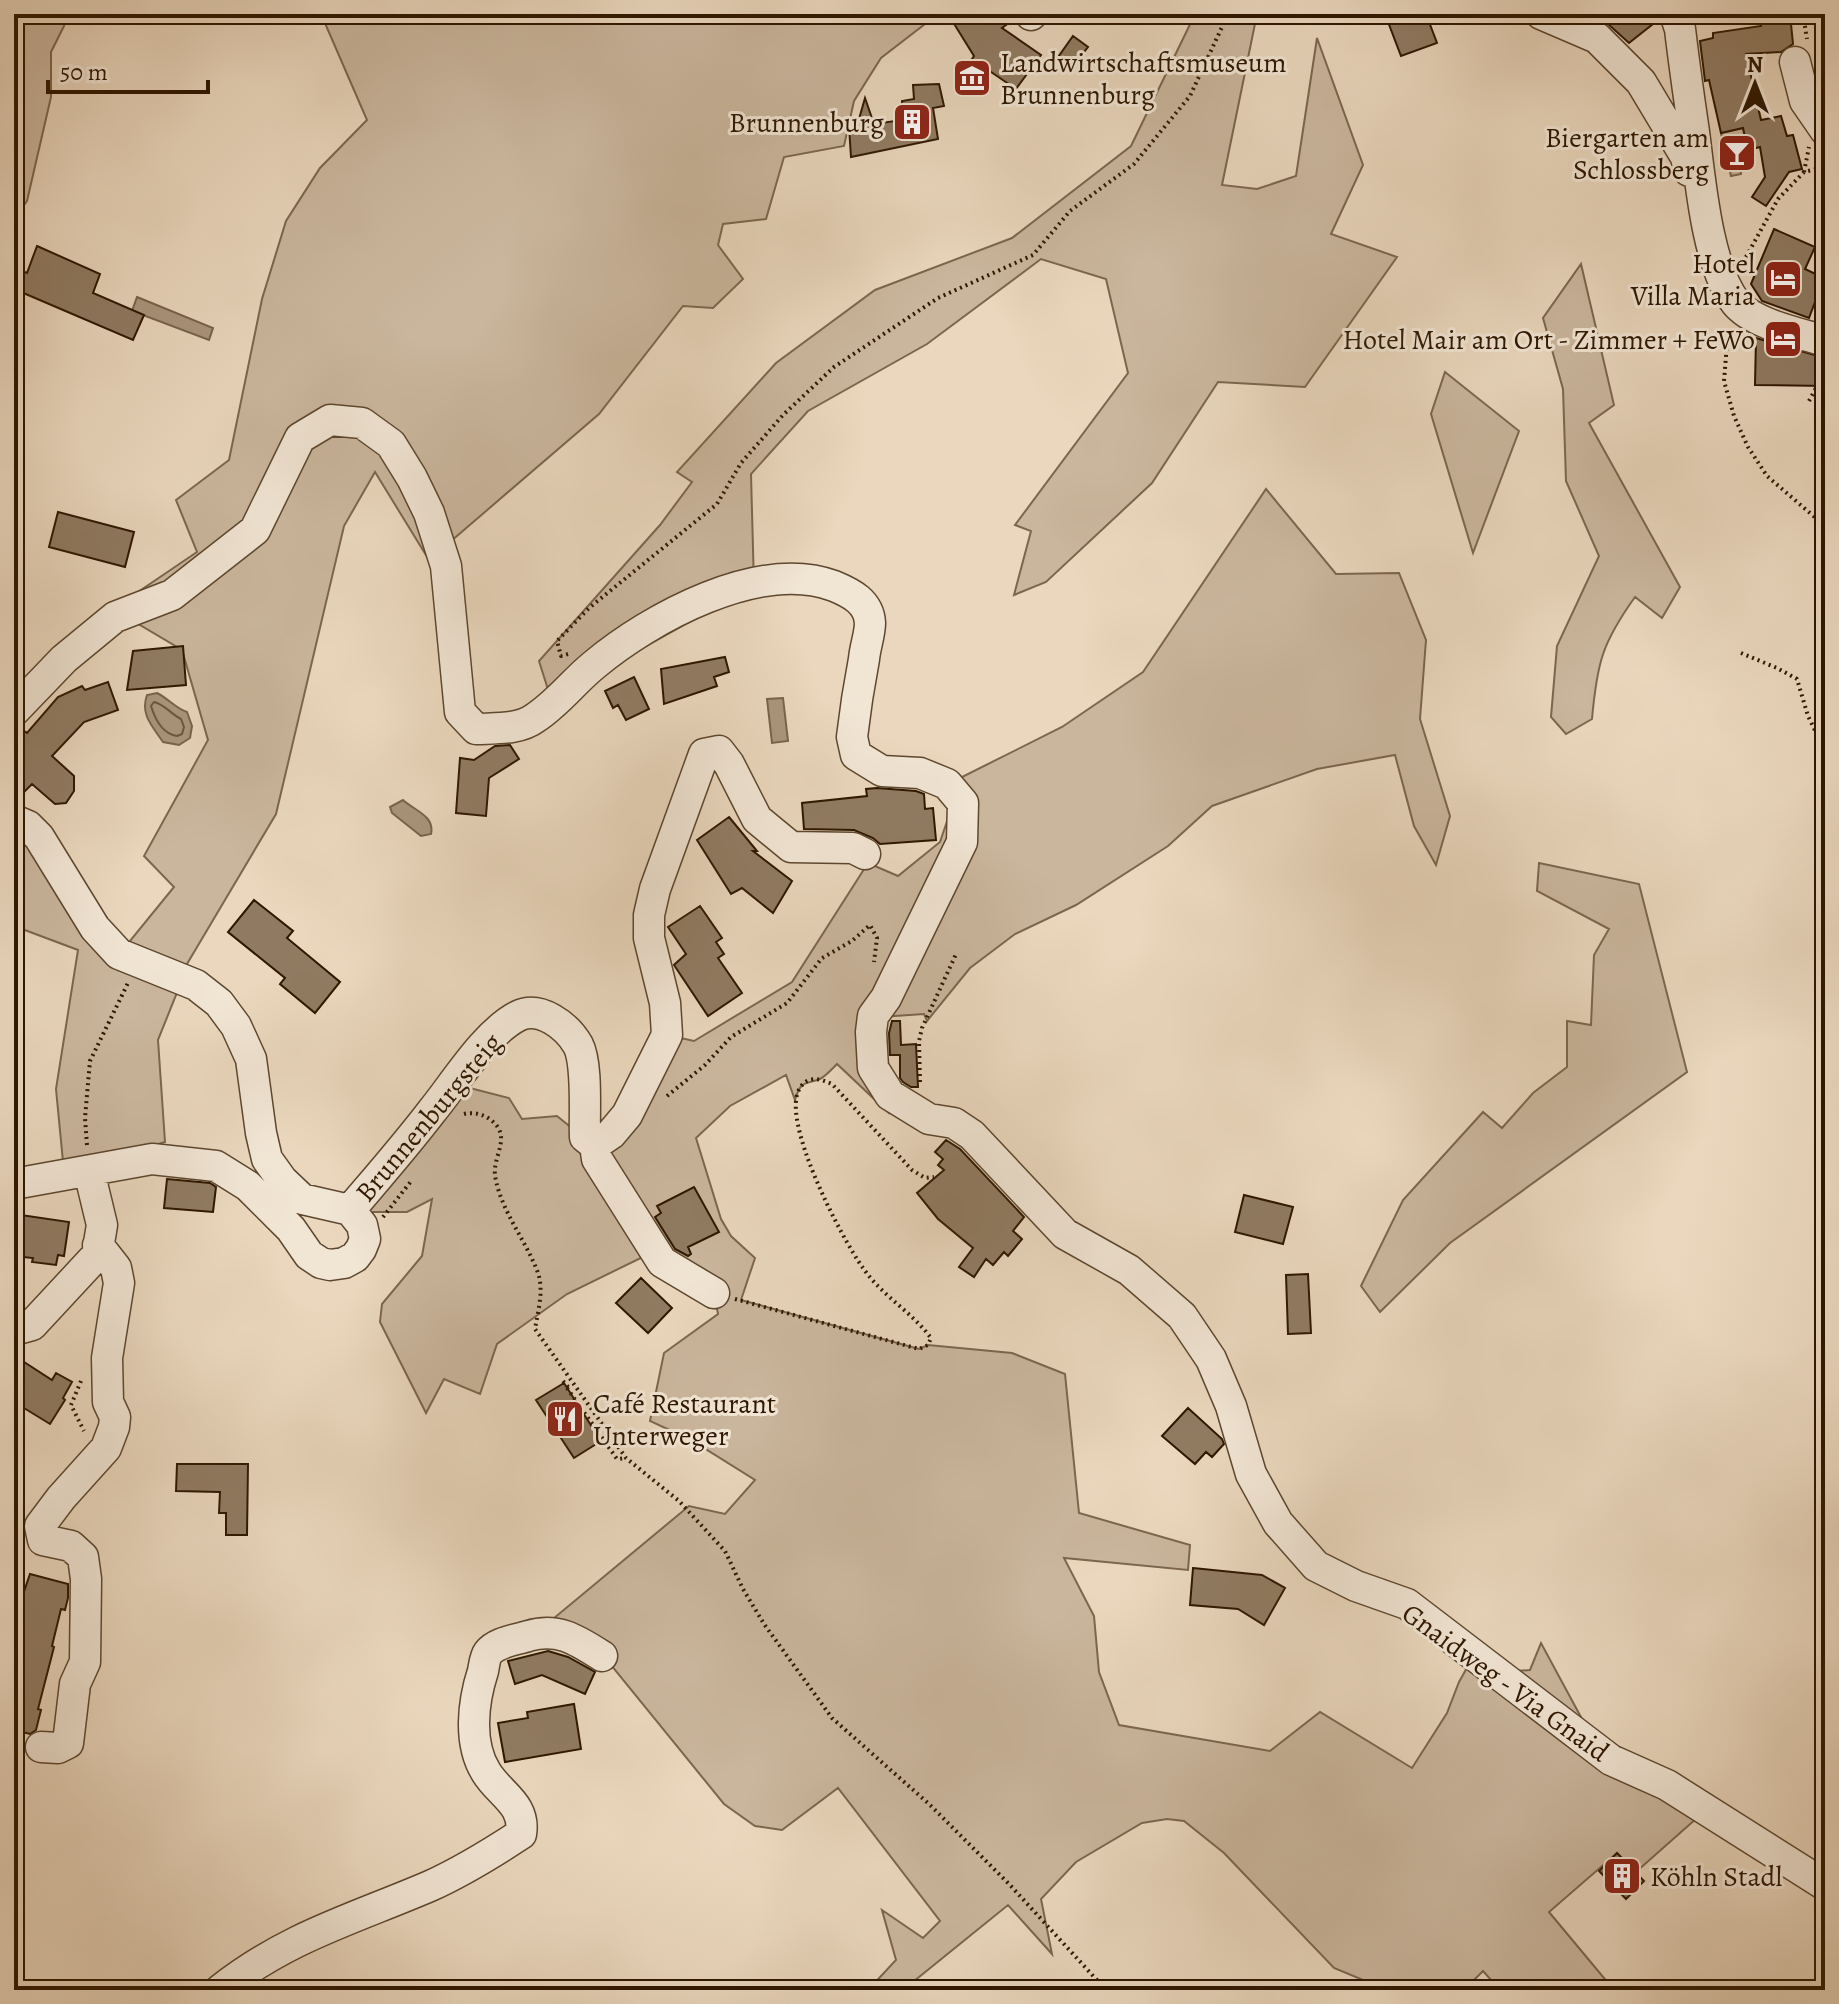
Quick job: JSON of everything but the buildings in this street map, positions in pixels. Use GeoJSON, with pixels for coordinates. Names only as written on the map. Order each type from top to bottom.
{"type":"FeatureCollection","features":[{"type":"Feature","properties":{"kind":"street"},"geometry":{"type":"LineString","coordinates":[[1541,14],[1597,38],[1641,82],[1686,157],[1700,217],[1708,229]]}},
{"type":"Feature","properties":{"kind":"street"},"geometry":{"type":"LineString","coordinates":[[1675,14],[1708,229],[1718,264],[1735,302],[1744,311],[1773,325],[1823,340]]}},
{"type":"Feature","properties":{"kind":"street"},"geometry":{"type":"LineString","coordinates":[[1795,62],[1820,113]]}},
{"type":"Feature","properties":{"kind":"street","name":"Gnaidweg - Via Gnaid"},"geometry":{"type":"LineString","coordinates":[[14,711],[64,659],[115,617],[172,595],[255,530],[300,438],[330,420],[362,423],[391,444],[429,513],[446,566],[460,712],[476,729],[507,728],[533,720],[592,666],[637,632],[681,608],[764,581],[817,580],[862,601],[870,621],[852,737],[856,755],[882,771],[920,773],[947,784],[963,803],[962,842],[886,998],[873,1016],[873,1068],[890,1095],[929,1119],[954,1123],[972,1135],[1065,1234],[1129,1270],[1182,1316],[1211,1359],[1231,1406],[1251,1474],[1278,1523],[1316,1566],[1356,1586],[1407,1604],[1611,1760],[1667,1785],[1825,1885]]}},
{"type":"Feature","properties":{"kind":"street"},"geometry":{"type":"LineString","coordinates":[[596,1152],[627,1115],[667,1035],[665,1003],[649,938],[649,915],[655,889],[704,754],[719,751],[757,819],[791,847],[845,847],[865,854]]}},
{"type":"Feature","properties":{"kind":"street"},"geometry":{"type":"LineString","coordinates":[[14,820],[28,826],[48,847],[95,928],[119,954],[196,985],[219,1003],[236,1026],[251,1059],[267,1159],[282,1180],[302,1199],[356,1217],[365,1239],[355,1257],[344,1263],[321,1263],[309,1255],[291,1229],[248,1186],[216,1166],[140,1161],[14,1184]]}},
{"type":"Feature","properties":{"kind":"street","name":"Brunnenburgsteig"},"geometry":{"type":"LineString","coordinates":[[356,1217],[405,1146],[496,1031],[520,1015],[537,1013],[561,1025],[579,1047],[585,1137],[662,1262],[714,1293]]}},
{"type":"Feature","properties":{"kind":"street"},"geometry":{"type":"LineString","coordinates":[[14,1330],[32,1325],[97,1255],[102,1225],[89,1171]]}},
{"type":"Feature","properties":{"kind":"street"},"geometry":{"type":"LineString","coordinates":[[41,1747],[58,1748],[68,1743],[75,1684],[85,1662],[86,1622],[83,1557],[71,1546],[43,1540],[40,1526],[106,1448],[114,1427],[107,1358],[119,1283],[116,1268],[98,1245]]}},
{"type":"Feature","properties":{"kind":"street"},"geometry":{"type":"LineString","coordinates":[[220,1990],[270,1955],[301,1938],[432,1885],[521,1834],[523,1822],[511,1800],[486,1773],[475,1747],[476,1693],[488,1653],[498,1646],[536,1634],[555,1632],[573,1637],[602,1656]]}},
{"type":"Feature","properties":{"kind":"path"},"geometry":{"type":"LineString","coordinates":[[574,652],[561,656],[557,641],[589,608],[717,504],[741,463],[783,415],[834,367],[938,298],[1033,255],[1070,211],[1134,164],[1190,96],[1228,14]]}},
{"type":"Feature","properties":{"kind":"path"},"geometry":{"type":"LineString","coordinates":[[1746,257],[1778,199],[1804,172],[1825,167]]}},
{"type":"Feature","properties":{"kind":"path"},"geometry":{"type":"LineString","coordinates":[[1735,302],[1725,352],[1724,381],[1734,416],[1748,447],[1767,476],[1825,526]]}},
{"type":"Feature","properties":{"kind":"path"},"geometry":{"type":"LineString","coordinates":[[1809,401],[1816,388],[1823,340]]}},
{"type":"Feature","properties":{"kind":"path"},"geometry":{"type":"LineString","coordinates":[[1741,653],[1797,679],[1808,716],[1825,751]]}},
{"type":"Feature","properties":{"kind":"path"},"geometry":{"type":"LineString","coordinates":[[660,1101],[705,1065],[731,1037],[787,1003],[822,958],[852,941],[870,925],[877,938],[874,963]]}},
{"type":"Feature","properties":{"kind":"path"},"geometry":{"type":"LineString","coordinates":[[929,1119],[920,1096],[919,1041],[957,952]]}},
{"type":"Feature","properties":{"kind":"path"},"geometry":{"type":"LineString","coordinates":[[89,1171],[85,1118],[90,1061],[142,965]]}},
{"type":"Feature","properties":{"kind":"path"},"geometry":{"type":"LineString","coordinates":[[714,1293],[919,1349],[928,1345],[931,1338],[916,1318],[896,1304],[863,1269],[827,1205],[804,1148],[795,1112],[795,1100],[802,1084],[810,1079],[821,1079],[832,1084],[912,1170],[925,1178],[934,1177]]}},
{"type":"Feature","properties":{"kind":"path"},"geometry":{"type":"LineString","coordinates":[[456,1119],[471,1112],[490,1119],[498,1127],[502,1137],[495,1175],[517,1234],[538,1274],[541,1294],[535,1329],[626,1458],[679,1501],[725,1551],[764,1624],[832,1718],[885,1763],[1010,1885],[1106,1990]]}},
{"type":"Feature","properties":{"kind":"path"},"geometry":{"type":"LineString","coordinates":[[356,1217],[385,1217],[412,1180]]}},
{"type":"Feature","properties":{"kind":"path"},"geometry":{"type":"LineString","coordinates":[[81,1379],[71,1405],[90,1442]]}},
{"type":"Feature","properties":{"kind":"path"},"geometry":{"type":"LineString","coordinates":[[563,1381],[617,1459],[626,1458]]}},
{"type":"Feature","properties":{"kind":"shaded area"},"geometry":{"type":"Polygon","coordinates":[[[14,14],[70,14],[51,52],[51,97],[27,201],[14,218],[14,14]]]}},
{"type":"Feature","properties":{"kind":"shaded area"},"geometry":{"type":"Polygon","coordinates":[[[321,14],[938,14],[881,58],[854,101],[844,146],[784,157],[766,219],[723,224],[718,245],[743,279],[713,308],[683,306],[599,414],[429,560],[375,472],[344,526],[276,814],[184,969],[125,947],[174,887],[144,856],[208,740],[182,650],[113,609],[197,552],[176,500],[229,460],[262,299],[286,221],[320,168],[367,120],[321,14]]]}},
{"type":"Feature","properties":{"kind":"shaded area"},"geometry":{"type":"Polygon","coordinates":[[[1195,14],[1257,14],[1222,185],[1257,189],[1296,176],[1317,38],[1363,165],[1331,234],[1397,257],[1305,387],[1218,382],[1152,483],[1046,582],[1014,595],[1031,531],[1015,525],[1128,373],[1106,279],[1041,259],[927,344],[808,411],[751,474],[754,586],[551,699],[539,661],[660,525],[692,482],[677,472],[776,363],[875,290],[1012,238],[1131,146],[1195,14]]]}},
{"type":"Feature","properties":{"kind":"shaded area"},"geometry":{"type":"Polygon","coordinates":[[[1743,128],[1748,150],[1739,156],[1741,174],[1731,176],[1721,133],[1743,128]]]}},
{"type":"Feature","properties":{"kind":"shaded area"},"geometry":{"type":"Polygon","coordinates":[[[1581,264],[1614,405],[1589,423],[1680,587],[1662,618],[1635,597],[1603,654],[1592,719],[1566,734],[1551,717],[1557,646],[1599,556],[1566,481],[1563,389],[1543,318],[1581,264]]]}},
{"type":"Feature","properties":{"kind":"shaded area"},"geometry":{"type":"Polygon","coordinates":[[[1445,372],[1519,431],[1473,553],[1431,414],[1445,372]]]}},
{"type":"Feature","properties":{"kind":"shaded area"},"geometry":{"type":"Polygon","coordinates":[[[1266,489],[1336,574],[1399,573],[1426,640],[1420,719],[1450,816],[1436,865],[1414,826],[1395,755],[1317,769],[1212,806],[1168,846],[1076,905],[1015,934],[970,968],[927,1021],[924,1014],[880,1017],[870,1032],[896,1099],[889,1113],[837,1064],[822,1078],[801,1086],[795,1100],[786,1075],[730,1106],[696,1138],[721,1219],[731,1236],[755,1258],[741,1300],[919,1349],[928,1345],[1012,1353],[1065,1374],[1079,1513],[1190,1545],[1188,1570],[1064,1558],[1094,1616],[1099,1672],[1119,1725],[1270,1751],[1320,1712],[1412,1768],[1447,1713],[1473,1657],[1515,1671],[1530,1670],[1541,1643],[1582,1719],[1611,1760],[1706,1810],[1636,1872],[1617,1853],[1549,1912],[1614,1990],[1500,1990],[1483,1971],[1464,1990],[1387,1990],[1334,1968],[1224,1853],[1184,1821],[1167,1819],[1142,1823],[1076,1862],[1041,1899],[1052,1954],[1008,1905],[903,1990],[868,1990],[896,1960],[882,1910],[923,1938],[940,1921],[838,1788],[782,1830],[755,1826],[724,1804],[603,1655],[536,1633],[689,1506],[725,1514],[755,1480],[691,1440],[650,1421],[664,1353],[718,1314],[714,1293],[662,1262],[597,1159],[667,1035],[694,1041],[792,982],[868,863],[898,876],[940,842],[962,777],[1062,727],[1143,672],[1266,489]]]}},
{"type":"Feature","properties":{"kind":"shaded area"},"geometry":{"type":"Polygon","coordinates":[[[14,829],[33,839],[114,963],[178,990],[158,1040],[165,1142],[64,1172],[56,1089],[78,950],[14,926],[14,829]]]}},
{"type":"Feature","properties":{"kind":"shaded area"},"geometry":{"type":"Polygon","coordinates":[[[1539,863],[1639,884],[1687,1072],[1450,1243],[1380,1312],[1361,1286],[1403,1200],[1483,1112],[1502,1128],[1533,1093],[1567,1067],[1567,1021],[1591,1025],[1594,955],[1609,929],[1537,891],[1539,863]]]}},
{"type":"Feature","properties":{"kind":"shaded area"},"geometry":{"type":"Polygon","coordinates":[[[462,1086],[509,1098],[522,1119],[557,1116],[594,1146],[651,1253],[567,1294],[497,1344],[480,1394],[444,1379],[426,1413],[380,1322],[382,1304],[422,1256],[432,1199],[407,1212],[364,1212],[462,1086]]]}},
{"type":"Feature","properties":{"kind":"water"},"geometry":{"type":"Polygon","coordinates":[[[137,297],[213,328],[209,340],[132,311],[137,297]]]}},
{"type":"Feature","properties":{"kind":"water"},"geometry":{"type":"Polygon","coordinates":[[[157,693],[187,712],[192,726],[190,738],[179,745],[163,742],[148,720],[145,708],[147,695],[157,693]]]}},
{"type":"Feature","properties":{"kind":"water"},"geometry":{"type":"Polygon","coordinates":[[[783,698],[788,741],[772,743],[767,699],[783,698]]]}},
{"type":"Feature","properties":{"kind":"water"},"geometry":{"type":"Polygon","coordinates":[[[403,800],[427,818],[431,834],[421,836],[392,813],[390,807],[403,800]]]}},
{"type":"Feature","properties":{"kind":"place","name":"Landwirtschaftsmuseum Brunnenburg"},"geometry":{"type":"Point","coordinates":[972,78]}},
{"type":"Feature","properties":{"kind":"place","name":"Brunnenburg"},"geometry":{"type":"Point","coordinates":[912,122]}},
{"type":"Feature","properties":{"kind":"place","name":"Biergarten am Schlossberg"},"geometry":{"type":"Point","coordinates":[1737,153]}},
{"type":"Feature","properties":{"kind":"place","name":"Hotel Villa Maria"},"geometry":{"type":"Point","coordinates":[1783,279]}},
{"type":"Feature","properties":{"kind":"place","name":"Hotel Mair am Ort - Zimmer + FeWo"},"geometry":{"type":"Point","coordinates":[1783,339]}},
{"type":"Feature","properties":{"kind":"place","name":"Café Restaurant Unterweger"},"geometry":{"type":"Point","coordinates":[565,1419]}},
{"type":"Feature","properties":{"kind":"place","name":"Köhln Stadl"},"geometry":{"type":"Point","coordinates":[1622,1876]}}]}
